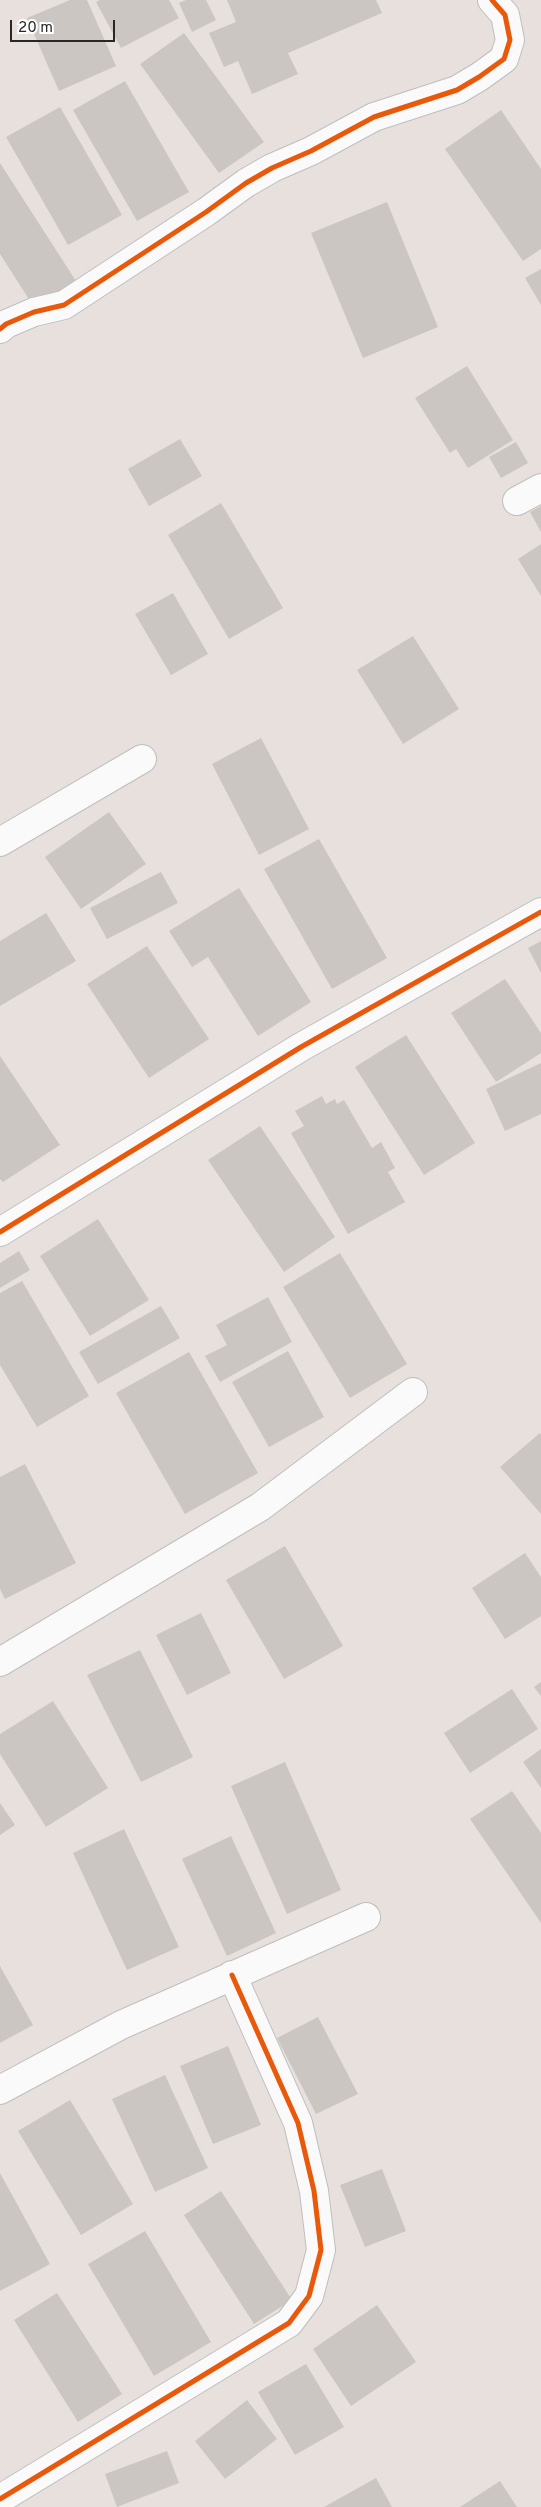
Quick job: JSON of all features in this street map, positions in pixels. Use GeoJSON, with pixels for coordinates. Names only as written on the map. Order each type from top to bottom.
{"type":"FeatureCollection","features":[{"type":"Feature","properties":{"kind":"street"},"geometry":{"type":"LineString","coordinates":[[0,329],[6,324],[34,312],[64,306],[206,212],[246,183],[272,168],[312,151],[374,117],[457,90],[480,77],[504,59],[510,40],[506,16],[492,0]]}},
{"type":"Feature","properties":{"kind":"street"},"geometry":{"type":"LineString","coordinates":[[517,500],[541,488]]}},
{"type":"Feature","properties":{"kind":"street"},"geometry":{"type":"LineString","coordinates":[[0,842],[142,759]]}},
{"type":"Feature","properties":{"kind":"street"},"geometry":{"type":"LineString","coordinates":[[0,1232],[300,1047],[541,912]]}},
{"type":"Feature","properties":{"kind":"street"},"geometry":{"type":"LineString","coordinates":[[0,1662],[260,1507],[413,1392]]}},
{"type":"Feature","properties":{"kind":"street"},"geometry":{"type":"LineString","coordinates":[[0,2090],[121,2025],[366,1917]]}},
{"type":"Feature","properties":{"kind":"street"},"geometry":{"type":"LineString","coordinates":[[0,2499],[289,2323],[309,2296],[321,2250],[314,2191],[298,2123],[232,1975]]}},
{"type":"Feature","properties":{"kind":"building"},"geometry":{"type":"Polygon","coordinates":[[[70,0],[87,0],[116,66],[59,91],[27,18],[70,0]]]}},
{"type":"Feature","properties":{"kind":"building"},"geometry":{"type":"Polygon","coordinates":[[[100,0],[169,0],[179,18],[121,48],[96,2],[100,0]]]}},
{"type":"Feature","properties":{"kind":"building"},"geometry":{"type":"Polygon","coordinates":[[[186,0],[206,0],[216,20],[192,32],[179,3],[186,0]]]}},
{"type":"Feature","properties":{"kind":"building"},"geometry":{"type":"Polygon","coordinates":[[[227,0],[376,0],[382,13],[288,53],[298,74],[252,94],[238,61],[224,67],[209,33],[236,22],[227,0]]]}},
{"type":"Feature","properties":{"kind":"building"},"geometry":{"type":"Polygon","coordinates":[[[184,33],[264,142],[219,173],[140,64],[184,33]]]}},
{"type":"Feature","properties":{"kind":"building"},"geometry":{"type":"Polygon","coordinates":[[[125,81],[189,192],[137,221],[73,110],[125,81]]]}},
{"type":"Feature","properties":{"kind":"building"},"geometry":{"type":"Polygon","coordinates":[[[60,107],[122,215],[68,245],[6,137],[60,107]]]}},
{"type":"Feature","properties":{"kind":"building"},"geometry":{"type":"Polygon","coordinates":[[[501,110],[541,169],[541,249],[523,261],[445,149],[501,110]]]}},
{"type":"Feature","properties":{"kind":"building"},"geometry":{"type":"Polygon","coordinates":[[[0,163],[76,281],[34,307],[0,254],[0,163]]]}},
{"type":"Feature","properties":{"kind":"building"},"geometry":{"type":"Polygon","coordinates":[[[387,202],[438,327],[363,358],[311,233],[387,202]]]}},
{"type":"Feature","properties":{"kind":"building"},"geometry":{"type":"Polygon","coordinates":[[[541,269],[541,305],[525,278],[541,269]]]}},
{"type":"Feature","properties":{"kind":"building"},"geometry":{"type":"Polygon","coordinates":[[[467,366],[513,440],[468,468],[456,449],[450,453],[415,398],[467,366]]]}},
{"type":"Feature","properties":{"kind":"building"},"geometry":{"type":"Polygon","coordinates":[[[180,439],[202,476],[149,506],[128,469],[180,439]]]}},
{"type":"Feature","properties":{"kind":"building"},"geometry":{"type":"Polygon","coordinates":[[[516,442],[528,463],[501,478],[489,457],[516,442]]]}},
{"type":"Feature","properties":{"kind":"building"},"geometry":{"type":"Polygon","coordinates":[[[221,503],[283,608],[229,639],[168,535],[221,503]]]}},
{"type":"Feature","properties":{"kind":"building"},"geometry":{"type":"Polygon","coordinates":[[[541,506],[541,532],[530,512],[541,506]]]}},
{"type":"Feature","properties":{"kind":"building"},"geometry":{"type":"Polygon","coordinates":[[[541,544],[541,596],[518,559],[541,544]]]}},
{"type":"Feature","properties":{"kind":"building"},"geometry":{"type":"Polygon","coordinates":[[[173,593],[208,654],[171,675],[135,614],[173,593]]]}},
{"type":"Feature","properties":{"kind":"building"},"geometry":{"type":"Polygon","coordinates":[[[413,636],[459,709],[403,744],[357,670],[413,636]]]}},
{"type":"Feature","properties":{"kind":"building"},"geometry":{"type":"Polygon","coordinates":[[[261,738],[309,829],[259,855],[212,764],[261,738]]]}},
{"type":"Feature","properties":{"kind":"building"},"geometry":{"type":"Polygon","coordinates":[[[109,812],[146,864],[81,909],[45,857],[109,812]]]}},
{"type":"Feature","properties":{"kind":"building"},"geometry":{"type":"Polygon","coordinates":[[[319,839],[387,958],[332,989],[264,869],[319,839]]]}},
{"type":"Feature","properties":{"kind":"building"},"geometry":{"type":"Polygon","coordinates":[[[161,872],[178,903],[107,939],[90,908],[161,872]]]}},
{"type":"Feature","properties":{"kind":"building"},"geometry":{"type":"Polygon","coordinates":[[[239,888],[311,1002],[258,1036],[208,957],[192,967],[169,931],[239,888]]]}},
{"type":"Feature","properties":{"kind":"building"},"geometry":{"type":"Polygon","coordinates":[[[46,913],[76,961],[0,1006],[0,941],[46,913]]]}},
{"type":"Feature","properties":{"kind":"building"},"geometry":{"type":"Polygon","coordinates":[[[541,941],[541,973],[528,948],[541,941]]]}},
{"type":"Feature","properties":{"kind":"building"},"geometry":{"type":"Polygon","coordinates":[[[147,946],[209,1039],[149,1078],[87,984],[147,946]]]}},
{"type":"Feature","properties":{"kind":"building"},"geometry":{"type":"Polygon","coordinates":[[[505,979],[541,1033],[541,1053],[496,1082],[451,1013],[505,979]]]}},
{"type":"Feature","properties":{"kind":"building"},"geometry":{"type":"Polygon","coordinates":[[[406,1035],[475,1143],[424,1175],[355,1067],[406,1035]]]}},
{"type":"Feature","properties":{"kind":"building"},"geometry":{"type":"Polygon","coordinates":[[[0,1056],[60,1145],[3,1182],[0,1179],[0,1056]]]}},
{"type":"Feature","properties":{"kind":"building"},"geometry":{"type":"Polygon","coordinates":[[[541,1063],[541,1114],[505,1131],[486,1089],[541,1063]]]}},
{"type":"Feature","properties":{"kind":"building"},"geometry":{"type":"Polygon","coordinates":[[[322,1096],[326,1104],[335,1099],[337,1104],[344,1100],[372,1148],[381,1142],[395,1168],[388,1172],[405,1202],[348,1234],[291,1133],[304,1126],[295,1111],[322,1096]]]}},
{"type":"Feature","properties":{"kind":"building"},"geometry":{"type":"Polygon","coordinates":[[[260,1126],[335,1237],[284,1272],[208,1160],[260,1126]]]}},
{"type":"Feature","properties":{"kind":"building"},"geometry":{"type":"Polygon","coordinates":[[[98,1219],[149,1300],[90,1336],[40,1256],[98,1219]]]}},
{"type":"Feature","properties":{"kind":"building"},"geometry":{"type":"Polygon","coordinates":[[[19,1251],[30,1270],[0,1288],[0,1263],[19,1251]]]}},
{"type":"Feature","properties":{"kind":"building"},"geometry":{"type":"Polygon","coordinates":[[[340,1253],[407,1364],[350,1398],[283,1287],[340,1253]]]}},
{"type":"Feature","properties":{"kind":"building"},"geometry":{"type":"Polygon","coordinates":[[[22,1281],[89,1396],[37,1427],[0,1365],[0,1293],[22,1281]]]}},
{"type":"Feature","properties":{"kind":"building"},"geometry":{"type":"Polygon","coordinates":[[[268,1297],[292,1342],[220,1382],[205,1356],[227,1345],[216,1325],[268,1297]]]}},
{"type":"Feature","properties":{"kind":"building"},"geometry":{"type":"Polygon","coordinates":[[[161,1306],[180,1338],[98,1384],[79,1352],[161,1306]]]}},
{"type":"Feature","properties":{"kind":"building"},"geometry":{"type":"Polygon","coordinates":[[[288,1351],[324,1417],[269,1447],[232,1382],[288,1351]]]}},
{"type":"Feature","properties":{"kind":"building"},"geometry":{"type":"Polygon","coordinates":[[[189,1352],[258,1473],[185,1514],[116,1393],[189,1352]]]}},
{"type":"Feature","properties":{"kind":"building"},"geometry":{"type":"Polygon","coordinates":[[[540,1433],[541,1435],[541,1514],[500,1467],[540,1433]]]}},
{"type":"Feature","properties":{"kind":"building"},"geometry":{"type":"Polygon","coordinates":[[[25,1464],[76,1563],[5,1599],[0,1589],[0,1477],[25,1464]]]}},
{"type":"Feature","properties":{"kind":"building"},"geometry":{"type":"Polygon","coordinates":[[[285,1546],[343,1646],[284,1679],[226,1580],[285,1546]]]}},
{"type":"Feature","properties":{"kind":"building"},"geometry":{"type":"Polygon","coordinates":[[[525,1553],[541,1577],[541,1616],[505,1639],[472,1588],[525,1553]]]}},
{"type":"Feature","properties":{"kind":"building"},"geometry":{"type":"Polygon","coordinates":[[[201,1613],[231,1673],[187,1695],[156,1635],[201,1613]]]}},
{"type":"Feature","properties":{"kind":"building"},"geometry":{"type":"Polygon","coordinates":[[[140,1650],[193,1757],[141,1782],[87,1675],[140,1650]]]}},
{"type":"Feature","properties":{"kind":"building"},"geometry":{"type":"Polygon","coordinates":[[[541,1682],[541,1696],[534,1687],[541,1682]]]}},
{"type":"Feature","properties":{"kind":"building"},"geometry":{"type":"Polygon","coordinates":[[[512,1689],[538,1729],[470,1773],[444,1733],[512,1689]]]}},
{"type":"Feature","properties":{"kind":"building"},"geometry":{"type":"Polygon","coordinates":[[[53,1701],[108,1788],[46,1827],[0,1754],[0,1734],[53,1701]]]}},
{"type":"Feature","properties":{"kind":"building"},"geometry":{"type":"Polygon","coordinates":[[[541,1749],[541,1788],[523,1762],[541,1749]]]}},
{"type":"Feature","properties":{"kind":"building"},"geometry":{"type":"Polygon","coordinates":[[[285,1762],[341,1890],[287,1914],[231,1786],[285,1762]]]}},
{"type":"Feature","properties":{"kind":"building"},"geometry":{"type":"Polygon","coordinates":[[[512,1791],[541,1833],[541,1923],[470,1819],[512,1791]]]}},
{"type":"Feature","properties":{"kind":"building"},"geometry":{"type":"Polygon","coordinates":[[[0,1803],[15,1825],[0,1835],[0,1803]]]}},
{"type":"Feature","properties":{"kind":"building"},"geometry":{"type":"Polygon","coordinates":[[[124,1829],[179,1947],[127,1970],[73,1853],[124,1829]]]}},
{"type":"Feature","properties":{"kind":"building"},"geometry":{"type":"Polygon","coordinates":[[[231,1836],[276,1933],[227,1956],[182,1859],[231,1836]]]}},
{"type":"Feature","properties":{"kind":"building"},"geometry":{"type":"Polygon","coordinates":[[[0,1966],[33,2025],[0,2043],[0,1966]]]}},
{"type":"Feature","properties":{"kind":"building"},"geometry":{"type":"Polygon","coordinates":[[[318,2017],[358,2094],[316,2114],[277,2038],[318,2017]]]}},
{"type":"Feature","properties":{"kind":"building"},"geometry":{"type":"Polygon","coordinates":[[[228,2046],[261,2125],[213,2144],[180,2066],[228,2046]]]}},
{"type":"Feature","properties":{"kind":"building"},"geometry":{"type":"Polygon","coordinates":[[[165,2075],[208,2168],[155,2192],[112,2099],[165,2075]]]}},
{"type":"Feature","properties":{"kind":"building"},"geometry":{"type":"Polygon","coordinates":[[[70,2100],[133,2204],[81,2235],[18,2131],[70,2100]]]}},
{"type":"Feature","properties":{"kind":"building"},"geometry":{"type":"Polygon","coordinates":[[[382,2169],[406,2231],[365,2247],[340,2185],[382,2169]]]}},
{"type":"Feature","properties":{"kind":"building"},"geometry":{"type":"Polygon","coordinates":[[[0,2173],[50,2264],[0,2291],[0,2173]]]}},
{"type":"Feature","properties":{"kind":"building"},"geometry":{"type":"Polygon","coordinates":[[[221,2191],[292,2300],[254,2324],[184,2215],[221,2191]]]}},
{"type":"Feature","properties":{"kind":"building"},"geometry":{"type":"Polygon","coordinates":[[[145,2231],[211,2342],[154,2376],[88,2264],[145,2231]]]}},
{"type":"Feature","properties":{"kind":"building"},"geometry":{"type":"Polygon","coordinates":[[[57,2293],[122,2394],[78,2422],[14,2320],[57,2293]]]}},
{"type":"Feature","properties":{"kind":"building"},"geometry":{"type":"Polygon","coordinates":[[[377,2305],[416,2362],[351,2406],[313,2349],[377,2305]]]}},
{"type":"Feature","properties":{"kind":"building"},"geometry":{"type":"Polygon","coordinates":[[[306,2364],[344,2427],[295,2455],[258,2392],[306,2364]]]}},
{"type":"Feature","properties":{"kind":"building"},"geometry":{"type":"Polygon","coordinates":[[[247,2400],[277,2439],[225,2479],[195,2441],[247,2400]]]}},
{"type":"Feature","properties":{"kind":"building"},"geometry":{"type":"Polygon","coordinates":[[[167,2451],[179,2483],[117,2507],[105,2474],[167,2451]]]}},
{"type":"Feature","properties":{"kind":"building"},"geometry":{"type":"Polygon","coordinates":[[[376,2478],[392,2507],[324,2507],[376,2478]]]}},
{"type":"Feature","properties":{"kind":"building"},"geometry":{"type":"Polygon","coordinates":[[[500,2481],[517,2507],[460,2507],[500,2481]]]}},
{"type":"Feature","properties":{"kind":"cycle path"},"geometry":{"type":"LineString","coordinates":[[0,329],[6,324],[34,312],[64,305],[206,212],[246,183],[272,168],[311,151],[374,117],[457,90],[479,77],[504,59],[510,40],[505,15],[492,0]]}},
{"type":"Feature","properties":{"kind":"cycle path"},"geometry":{"type":"LineString","coordinates":[[0,1232],[301,1047],[541,912]]}},
{"type":"Feature","properties":{"kind":"cycle path"},"geometry":{"type":"LineString","coordinates":[[0,2499],[289,2323],[309,2296],[321,2250],[314,2191],[298,2123],[232,1975]]}}]}
